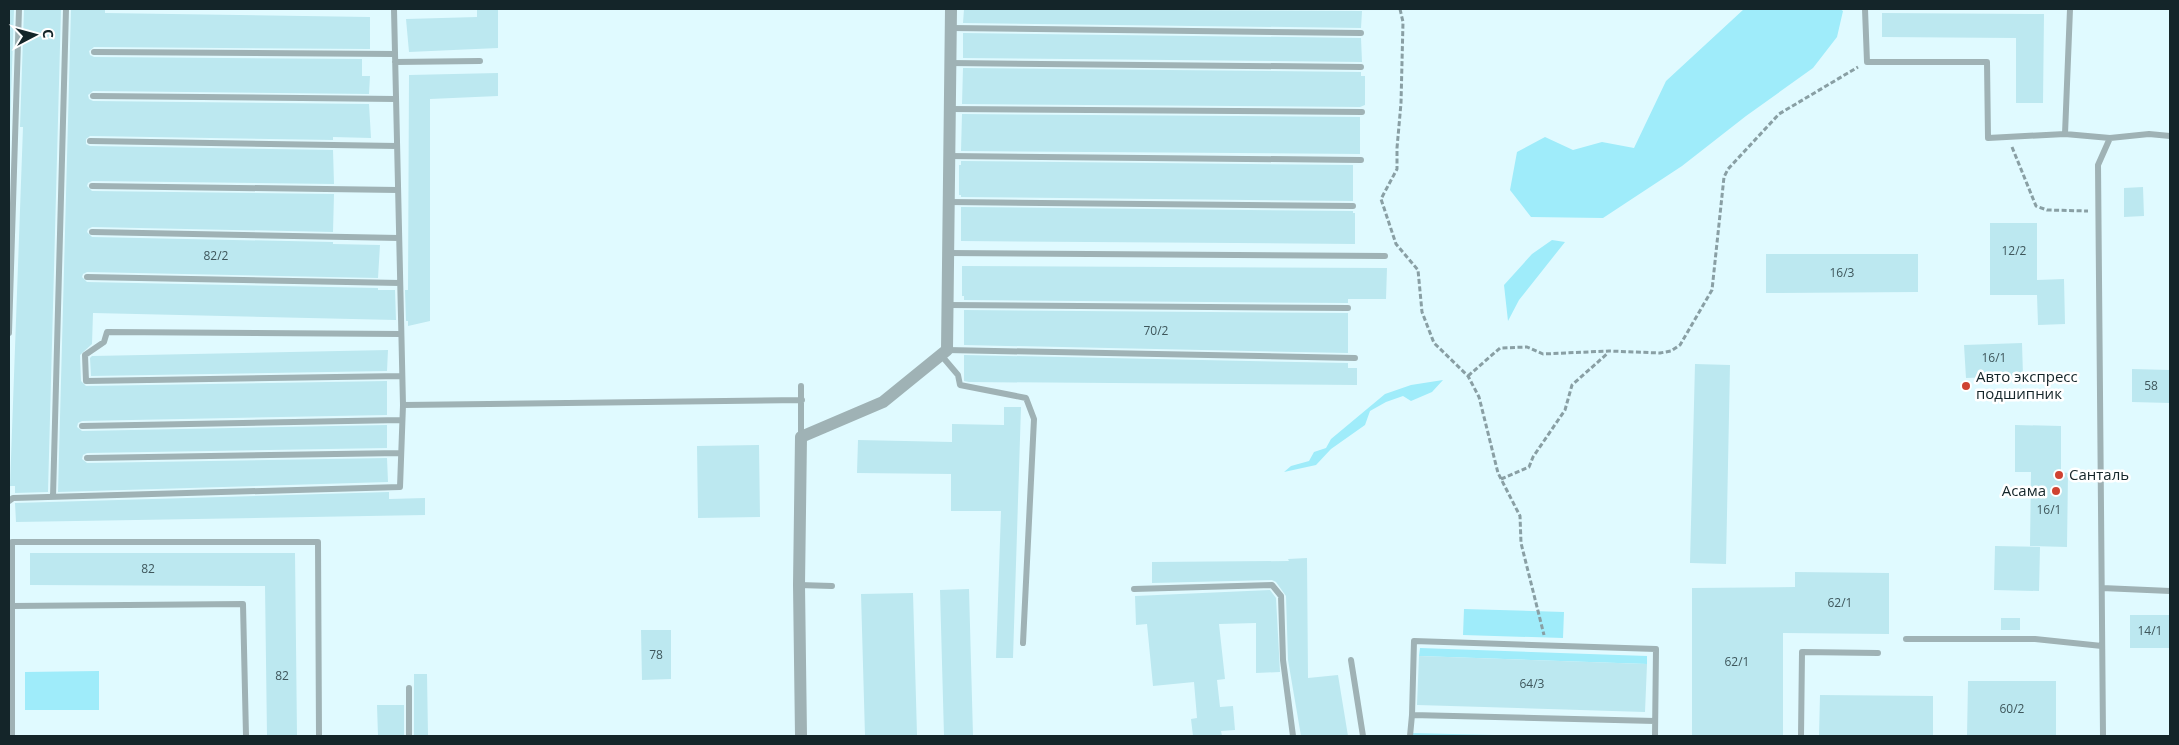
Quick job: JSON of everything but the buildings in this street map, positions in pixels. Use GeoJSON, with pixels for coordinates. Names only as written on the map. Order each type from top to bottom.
{"type":"FeatureCollection","features":[{"type":"Feature","properties":{"kind":"street"},"geometry":{"type":"LineString","coordinates":[[801,736],[799,585],[801,437],[883,402],[944,353],[948,304],[951,9]]}},
{"type":"Feature","properties":{"kind":"lane"},"geometry":{"type":"LineString","coordinates":[[9,333],[19,9]]}},
{"type":"Feature","properties":{"kind":"lane"},"geometry":{"type":"LineString","coordinates":[[53,497],[66,9]]}},
{"type":"Feature","properties":{"kind":"lane"},"geometry":{"type":"LineString","coordinates":[[9,501],[14,498],[400,487],[403,405],[394,9]]}},
{"type":"Feature","properties":{"kind":"lane"},"geometry":{"type":"LineString","coordinates":[[1865,9],[1867,62],[1987,62],[1988,138],[2065,134],[2110,138],[2149,134],[2170,136]]}},
{"type":"Feature","properties":{"kind":"lane"},"geometry":{"type":"LineString","coordinates":[[2065,134],[2070,9]]}},
{"type":"Feature","properties":{"kind":"lane"},"geometry":{"type":"LineString","coordinates":[[951,28],[1361,33]]}},
{"type":"Feature","properties":{"kind":"lane"},"geometry":{"type":"LineString","coordinates":[[94,52],[395,54]]}},
{"type":"Feature","properties":{"kind":"lane"},"geometry":{"type":"LineString","coordinates":[[395,62],[480,61]]}},
{"type":"Feature","properties":{"kind":"lane"},"geometry":{"type":"LineString","coordinates":[[950,63],[1361,67]]}},
{"type":"Feature","properties":{"kind":"lane"},"geometry":{"type":"LineString","coordinates":[[92,96],[396,99]]}},
{"type":"Feature","properties":{"kind":"lane"},"geometry":{"type":"LineString","coordinates":[[950,109],[1362,112]]}},
{"type":"Feature","properties":{"kind":"lane"},"geometry":{"type":"LineString","coordinates":[[2103,736],[2097,212],[2098,165],[2110,138]]}},
{"type":"Feature","properties":{"kind":"lane"},"geometry":{"type":"LineString","coordinates":[[90,141],[397,146]]}},
{"type":"Feature","properties":{"kind":"lane"},"geometry":{"type":"LineString","coordinates":[[949,156],[1361,160]]}},
{"type":"Feature","properties":{"kind":"lane"},"geometry":{"type":"LineString","coordinates":[[92,186],[398,190]]}},
{"type":"Feature","properties":{"kind":"lane"},"geometry":{"type":"LineString","coordinates":[[949,202],[1353,206]]}},
{"type":"Feature","properties":{"kind":"lane"},"geometry":{"type":"LineString","coordinates":[[92,232],[399,238]]}},
{"type":"Feature","properties":{"kind":"lane"},"geometry":{"type":"LineString","coordinates":[[948,253],[1385,256]]}},
{"type":"Feature","properties":{"kind":"lane"},"geometry":{"type":"LineString","coordinates":[[87,277],[400,283]]}},
{"type":"Feature","properties":{"kind":"lane"},"geometry":{"type":"LineString","coordinates":[[948,304],[1348,308]]}},
{"type":"Feature","properties":{"kind":"lane"},"geometry":{"type":"LineString","coordinates":[[401,334],[107,332],[104,342],[85,355],[86,381],[402,376]]}},
{"type":"Feature","properties":{"kind":"lane"},"geometry":{"type":"LineString","coordinates":[[944,353],[1355,358]]}},
{"type":"Feature","properties":{"kind":"lane"},"geometry":{"type":"LineString","coordinates":[[944,353],[958,375],[960,385],[1026,398],[1034,419],[1023,643]]}},
{"type":"Feature","properties":{"kind":"lane"},"geometry":{"type":"LineString","coordinates":[[801,386],[801,437]]}},
{"type":"Feature","properties":{"kind":"lane"},"geometry":{"type":"LineString","coordinates":[[403,405],[802,400]]}},
{"type":"Feature","properties":{"kind":"lane"},"geometry":{"type":"LineString","coordinates":[[82,426],[402,420]]}},
{"type":"Feature","properties":{"kind":"lane"},"geometry":{"type":"LineString","coordinates":[[87,458],[401,453]]}},
{"type":"Feature","properties":{"kind":"lane"},"geometry":{"type":"LineString","coordinates":[[12,736],[12,542],[318,542],[320,736]]}},
{"type":"Feature","properties":{"kind":"lane"},"geometry":{"type":"LineString","coordinates":[[799,585],[832,586]]}},
{"type":"Feature","properties":{"kind":"lane"},"geometry":{"type":"LineString","coordinates":[[1134,589],[1272,585],[1281,596],[1283,660],[1293,736]]}},
{"type":"Feature","properties":{"kind":"lane"},"geometry":{"type":"LineString","coordinates":[[2102,588],[2170,591]]}},
{"type":"Feature","properties":{"kind":"lane"},"geometry":{"type":"LineString","coordinates":[[12,606],[243,604],[246,736]]}},
{"type":"Feature","properties":{"kind":"lane"},"geometry":{"type":"LineString","coordinates":[[1906,638],[2036,639],[2102,646]]}},
{"type":"Feature","properties":{"kind":"lane"},"geometry":{"type":"LineString","coordinates":[[1410,736],[1414,641],[1656,649],[1655,736]]}},
{"type":"Feature","properties":{"kind":"lane"},"geometry":{"type":"LineString","coordinates":[[1801,736],[1802,652],[1878,653]]}},
{"type":"Feature","properties":{"kind":"lane"},"geometry":{"type":"LineString","coordinates":[[1351,660],[1362,736]]}},
{"type":"Feature","properties":{"kind":"lane"},"geometry":{"type":"LineString","coordinates":[[408,688],[409,736]]}},
{"type":"Feature","properties":{"kind":"lane"},"geometry":{"type":"LineString","coordinates":[[1412,715],[1655,721]]}},
{"type":"Feature","properties":{"kind":"path"},"geometry":{"type":"LineString","coordinates":[[1400,9],[1403,22],[1401,103],[1397,148],[1398,169],[1381,199],[1396,244],[1418,270],[1422,312],[1434,343],[1468,376],[1479,397],[1501,478],[1520,516],[1521,543],[1546,645]]}},
{"type":"Feature","properties":{"kind":"path"},"geometry":{"type":"LineString","coordinates":[[1468,376],[1500,348],[1527,346],[1543,354],[1660,353],[1671,351],[1680,345],[1712,290],[1724,177],[1728,169],[1779,114],[1867,62]]}},
{"type":"Feature","properties":{"kind":"path"},"geometry":{"type":"LineString","coordinates":[[2008,137],[2036,206],[2047,210],[2097,212]]}},
{"type":"Feature","properties":{"kind":"path"},"geometry":{"type":"LineString","coordinates":[[1501,478],[1529,467],[1533,456],[1565,410],[1572,385],[1609,352]]}},
{"type":"Feature","properties":{"kind":"shaded area"},"geometry":{"type":"Polygon","coordinates":[[[1744,9],[1840,9],[1843,11],[1837,37],[1813,68],[1746,116],[1682,166],[1603,218],[1531,217],[1510,190],[1517,152],[1545,137],[1573,150],[1602,142],[1634,148],[1666,81],[1744,9]]]}},
{"type":"Feature","properties":{"kind":"shaded area"},"geometry":{"type":"Polygon","coordinates":[[[1552,240],[1565,242],[1519,300],[1508,321],[1504,285],[1532,254],[1552,240]]]}},
{"type":"Feature","properties":{"kind":"shaded area"},"geometry":{"type":"Polygon","coordinates":[[[1443,380],[1432,392],[1411,401],[1403,396],[1386,402],[1370,411],[1365,425],[1331,449],[1316,465],[1284,472],[1291,466],[1309,461],[1314,452],[1326,448],[1331,439],[1385,394],[1411,385],[1443,380]]]}},
{"type":"Feature","properties":{"kind":"shaded area"},"geometry":{"type":"Polygon","coordinates":[[[1464,609],[1564,612],[1563,638],[1463,635],[1464,609]]]}},
{"type":"Feature","properties":{"kind":"shaded area"},"geometry":{"type":"Polygon","coordinates":[[[1420,648],[1647,656],[1647,664],[1419,656],[1420,648]]]}},
{"type":"Feature","properties":{"kind":"shaded area"},"geometry":{"type":"Polygon","coordinates":[[[99,671],[99,710],[25,710],[25,672],[99,671]]]}},
{"type":"Feature","properties":{"kind":"shaded area"},"geometry":{"type":"Polygon","coordinates":[[[1410,733],[1534,736],[1410,736],[1410,733]]]}},
{"type":"Feature","properties":{"kind":"place","name":"Авто экспресс подшипник"},"geometry":{"type":"Point","coordinates":[1966,386]}},
{"type":"Feature","properties":{"kind":"place","name":"Санталь"},"geometry":{"type":"Point","coordinates":[2059,475]}},
{"type":"Feature","properties":{"kind":"place","name":"Асама"},"geometry":{"type":"Point","coordinates":[2056,491]}}]}
